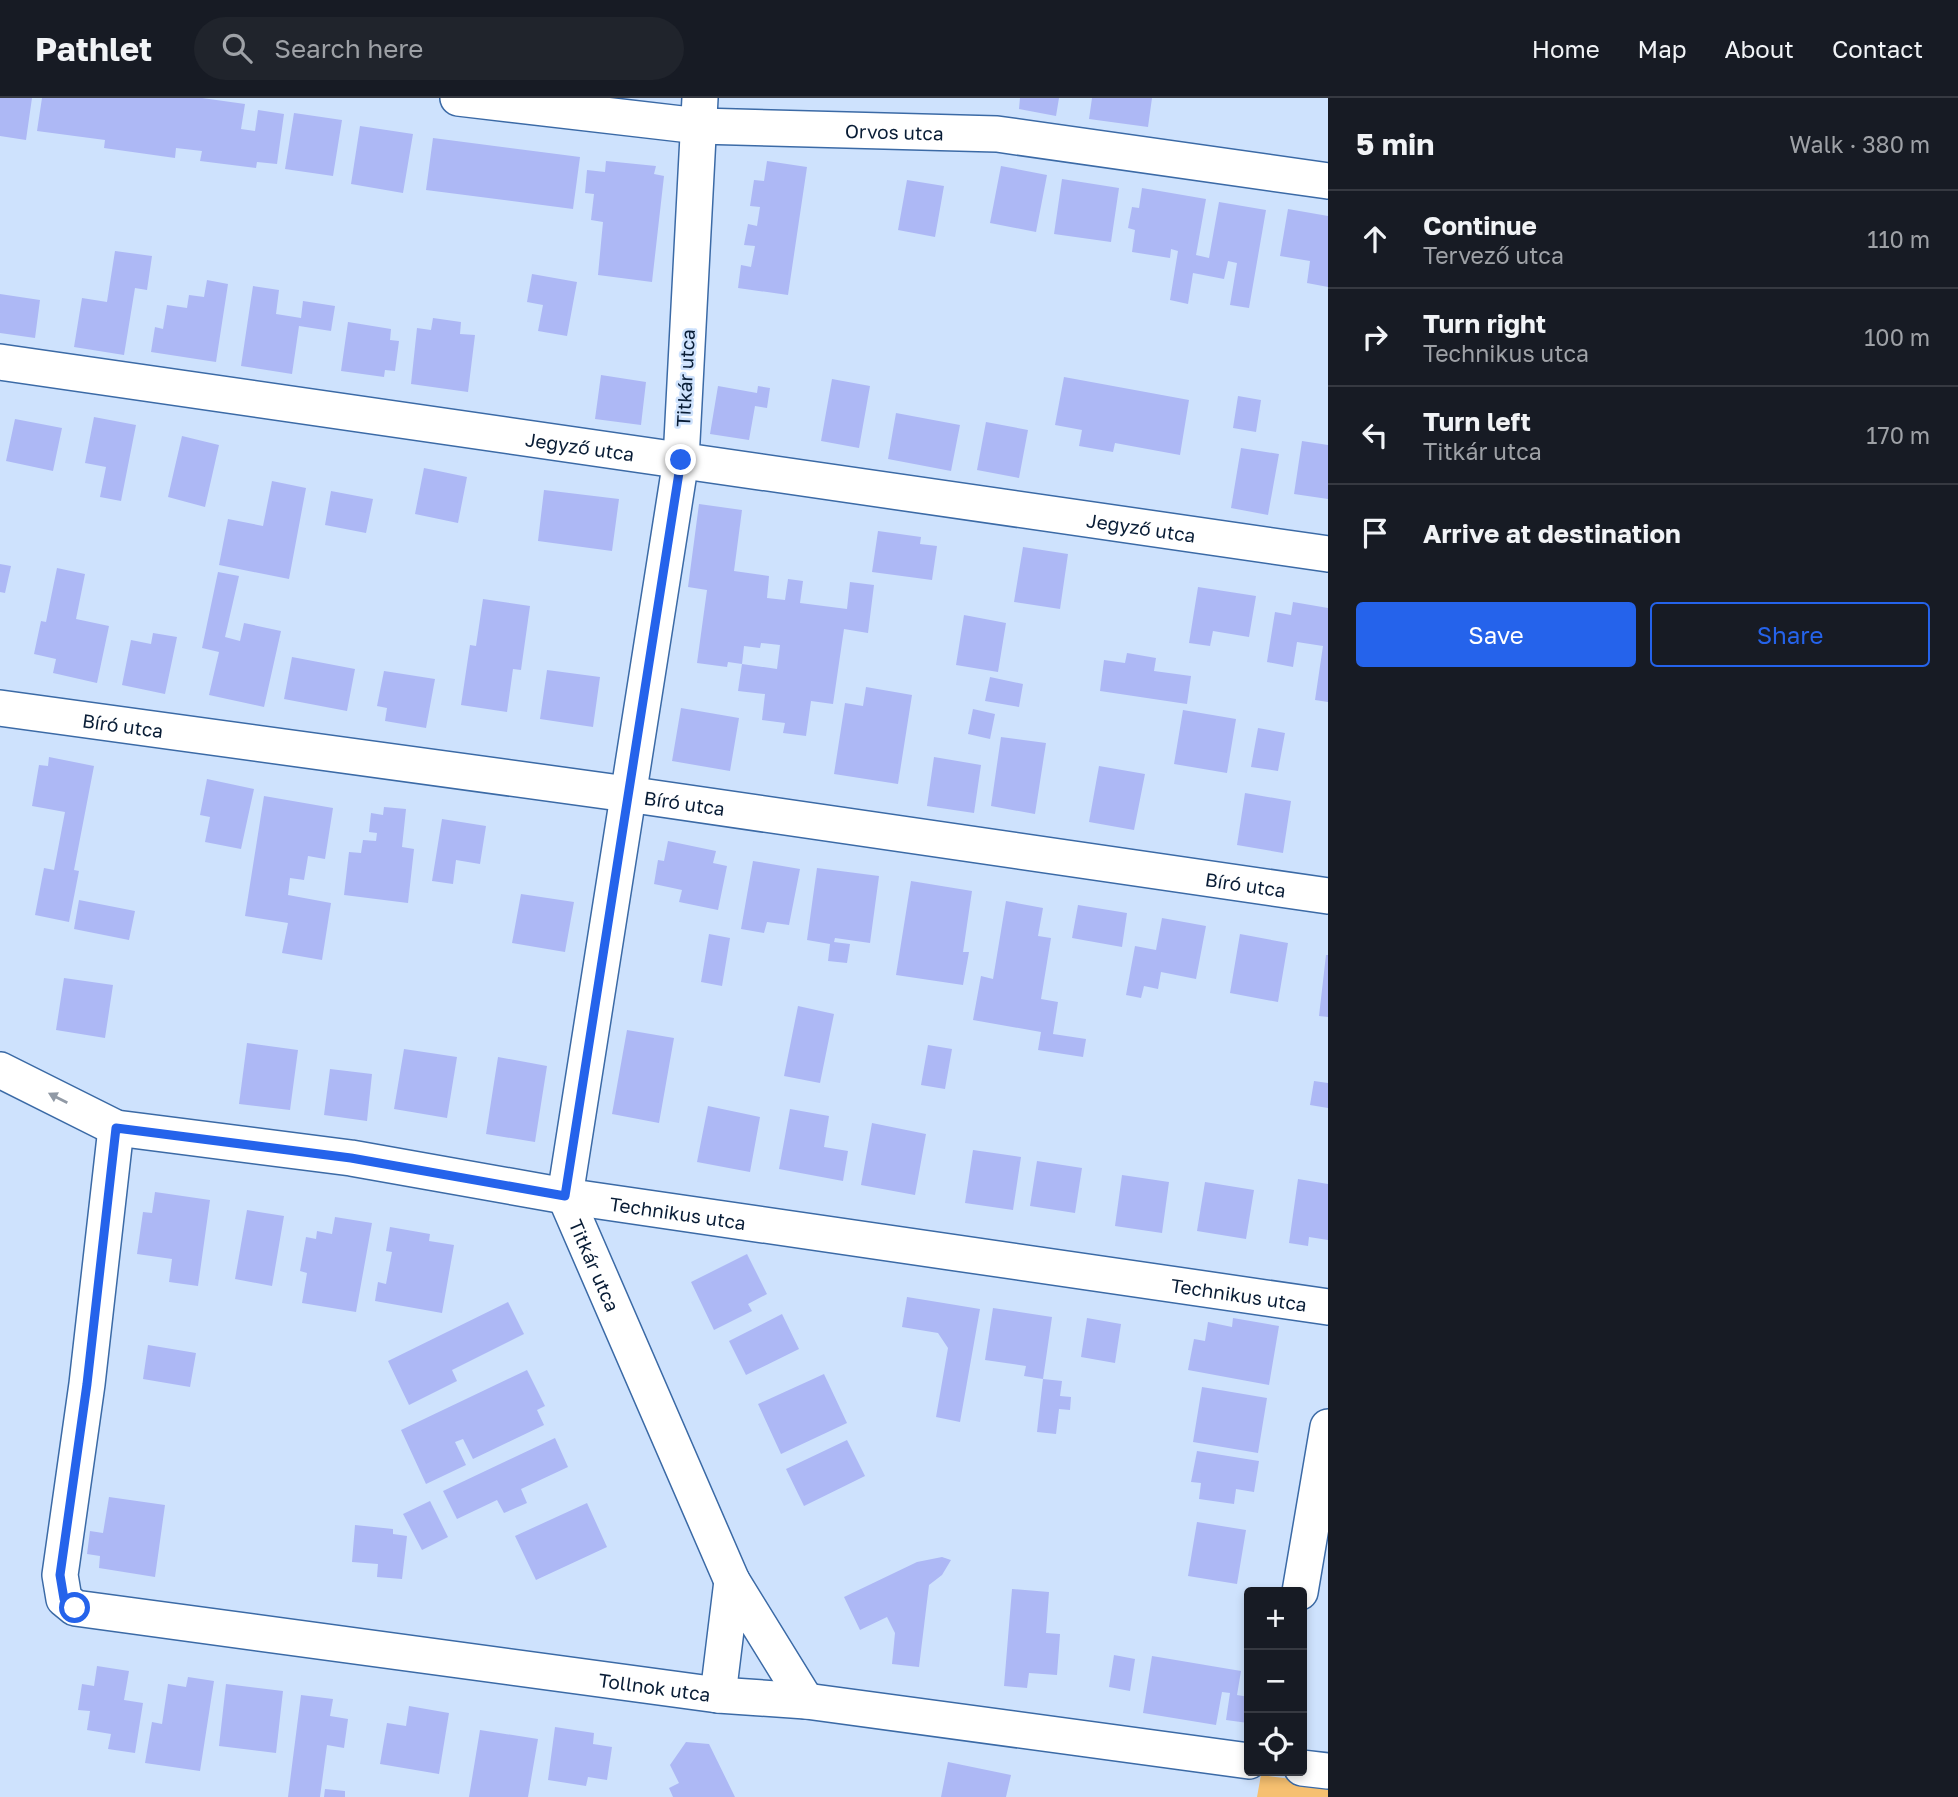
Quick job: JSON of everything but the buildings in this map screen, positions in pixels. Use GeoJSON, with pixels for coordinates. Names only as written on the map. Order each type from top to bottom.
{"type":"FeatureCollection","features":[{"type":"Feature","properties":{"kind":"street","name":"Orvos utca"},"geometry":{"type":"LineString","coordinates":[[458,98],[997,134],[1328,181]]}},
{"type":"Feature","properties":{"kind":"street","name":"Titkár utca"},"geometry":{"type":"LineString","coordinates":[[699,112],[681,460],[565,1196],[732,1581],[806,1701]]}},
{"type":"Feature","properties":{"kind":"street","name":"Jegyző utca"},"geometry":{"type":"LineString","coordinates":[[0,362],[1328,554]]}},
{"type":"Feature","properties":{"kind":"street","name":"Bíró utca"},"geometry":{"type":"LineString","coordinates":[[0,708],[627,794],[1328,896]]}},
{"type":"Feature","properties":{"kind":"street","name":"Technikus utca"},"geometry":{"type":"LineString","coordinates":[[0,1070],[116,1128],[351,1158],[565,1196],[1328,1307]]}},
{"type":"Feature","properties":{"kind":"street","name":"Tollnok utca"},"geometry":{"type":"LineString","coordinates":[[116,1128],[87,1384],[60,1575],[64,1599],[75,1608],[718,1695],[806,1701],[1244,1760]]}},
{"type":"Feature","properties":{"kind":"street"},"geometry":{"type":"LineString","coordinates":[[1301,1587],[1328,1427]]}},
{"type":"Feature","properties":{"kind":"street"},"geometry":{"type":"LineString","coordinates":[[718,1695],[732,1581]]}},
{"type":"Feature","properties":{"kind":"street"},"geometry":{"type":"LineString","coordinates":[[1307,1769],[1328,1772]]}},
{"type":"Feature","properties":{"kind":"shaded area"},"geometry":{"type":"Polygon","coordinates":[[[1261,1776],[1328,1784],[1328,1797],[1257,1797],[1261,1776]]]}},
{"type":"Feature","properties":{"kind":"route"},"geometry":{"type":"LineString","coordinates":[[75,1608],[64,1599],[60,1588],[60,1575],[87,1384],[116,1128],[351,1158],[565,1196],[681,460]]}}]}
